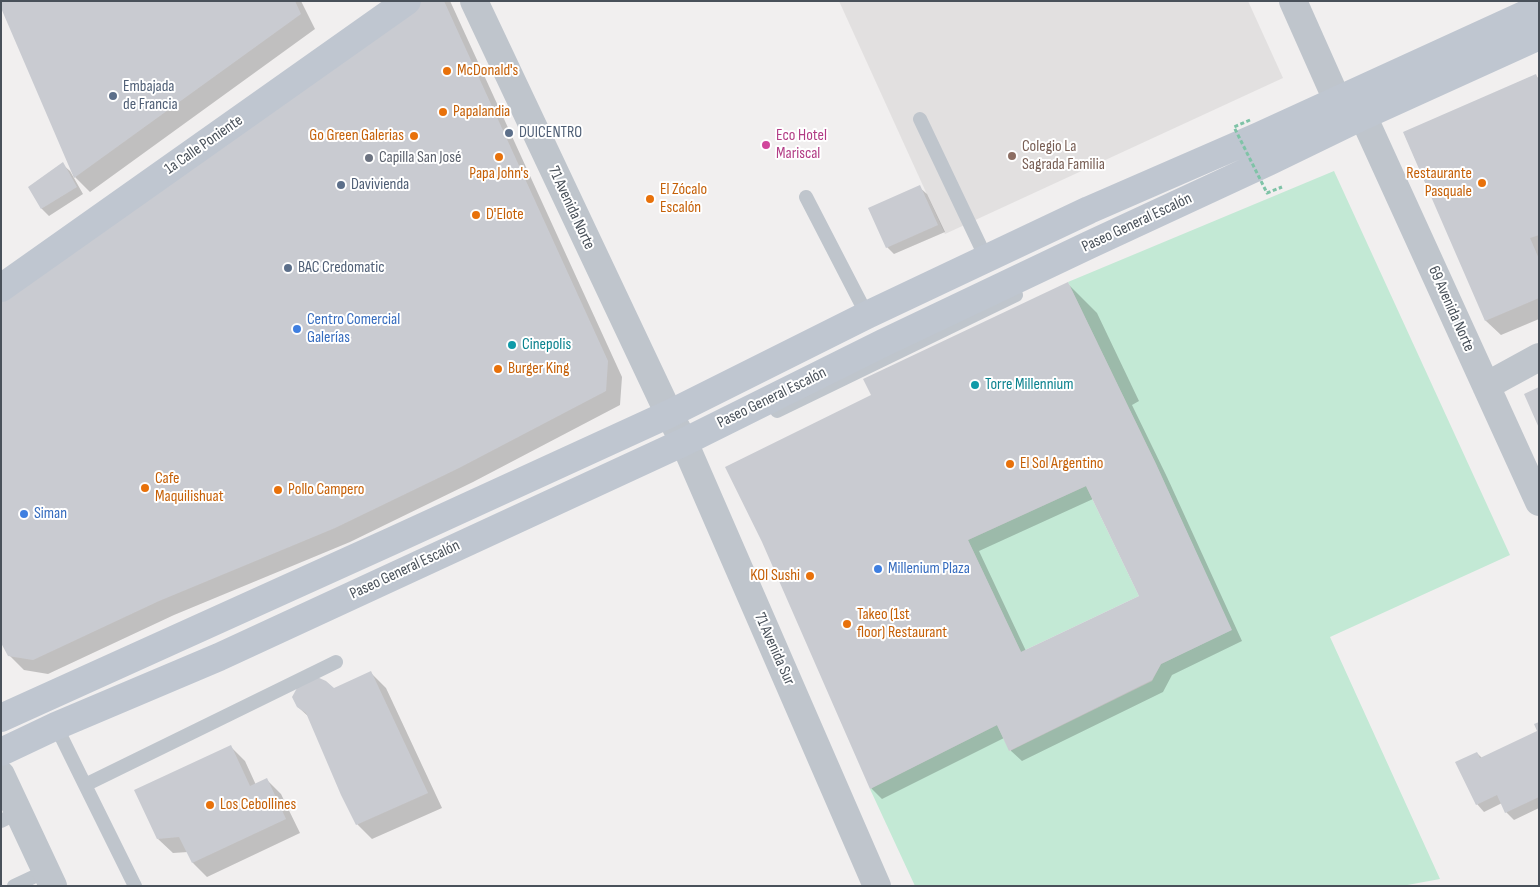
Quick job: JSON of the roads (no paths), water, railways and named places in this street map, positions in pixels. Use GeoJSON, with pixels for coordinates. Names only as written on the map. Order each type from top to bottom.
{"type":"FeatureCollection","features":[{"type":"Feature","properties":{"kind":"main road","name":"1a Calle Poniente"},"geometry":{"type":"LineString","coordinates":[[1,288],[407,1]]}},
{"type":"Feature","properties":{"kind":"main road","name":"Paseo General Escalón"},"geometry":{"type":"LineString","coordinates":[[1,718],[669,414],[867,315],[1089,210],[1259,136],[1539,8]]}},
{"type":"Feature","properties":{"kind":"main road","name":"Paseo General Escalón"},"geometry":{"type":"LineString","coordinates":[[1,752],[56,726],[219,657],[684,442],[882,344],[1054,262],[1539,36]]}},
{"type":"Feature","properties":{"kind":"street","name":"71 Avenida Norte"},"geometry":{"type":"LineString","coordinates":[[474,1],[669,414]]}},
{"type":"Feature","properties":{"kind":"street"},"geometry":{"type":"LineString","coordinates":[[1293,1],[1337,100]]}},
{"type":"Feature","properties":{"kind":"street","name":"69 Avenida Norte"},"geometry":{"type":"LineString","coordinates":[[1364,116],[1539,502]]}},
{"type":"Feature","properties":{"kind":"street"},"geometry":{"type":"LineString","coordinates":[[1486,386],[1539,357]]}},
{"type":"Feature","properties":{"kind":"street","name":"71 Avenida Sur"},"geometry":{"type":"LineString","coordinates":[[669,414],[684,442],[877,886]]}},
{"type":"Feature","properties":{"kind":"street"},"geometry":{"type":"LineString","coordinates":[[1,775],[10,816],[49,878]]}},
{"type":"Feature","properties":{"kind":"lane"},"geometry":{"type":"LineString","coordinates":[[920,118],[986,258]]}},
{"type":"Feature","properties":{"kind":"lane"},"geometry":{"type":"LineString","coordinates":[[806,197],[867,315]]}},
{"type":"Feature","properties":{"kind":"lane"},"geometry":{"type":"LineString","coordinates":[[727,421],[776,411],[1043,282],[1054,262]]}},
{"type":"Feature","properties":{"kind":"lane"},"geometry":{"type":"LineString","coordinates":[[85,785],[336,662]]}},
{"type":"Feature","properties":{"kind":"lane"},"geometry":{"type":"LineString","coordinates":[[56,726],[135,886]]}},
{"type":"Feature","properties":{"kind":"lane"},"geometry":{"type":"LineString","coordinates":[[14,886],[49,878]]}},
{"type":"Feature","properties":{"kind":"place","name":"McDonald's"},"geometry":{"type":"Point","coordinates":[447,71]}},
{"type":"Feature","properties":{"kind":"place","name":"Embajada de Francia"},"geometry":{"type":"Point","coordinates":[113,96]}},
{"type":"Feature","properties":{"kind":"place","name":"Papalandia"},"geometry":{"type":"Point","coordinates":[443,112]}},
{"type":"Feature","properties":{"kind":"place","name":"DUICENTRO"},"geometry":{"type":"Point","coordinates":[509,133]}},
{"type":"Feature","properties":{"kind":"place","name":"Go Green Galerias"},"geometry":{"type":"Point","coordinates":[414,136]}},
{"type":"Feature","properties":{"kind":"place","name":"Eco Hotel Mariscal"},"geometry":{"type":"Point","coordinates":[766,145]}},
{"type":"Feature","properties":{"kind":"place","name":"Colegio La Sagrada Familia"},"geometry":{"type":"Point","coordinates":[1012,156]}},
{"type":"Feature","properties":{"kind":"place","name":"Papa John's"},"geometry":{"type":"Point","coordinates":[499,157]}},
{"type":"Feature","properties":{"kind":"place","name":"Capilla San José"},"geometry":{"type":"Point","coordinates":[369,158]}},
{"type":"Feature","properties":{"kind":"place","name":"Restaurante Pasquale"},"geometry":{"type":"Point","coordinates":[1482,183]}},
{"type":"Feature","properties":{"kind":"place","name":"Davivienda"},"geometry":{"type":"Point","coordinates":[341,185]}},
{"type":"Feature","properties":{"kind":"place","name":"El Zócalo Escalón"},"geometry":{"type":"Point","coordinates":[650,199]}},
{"type":"Feature","properties":{"kind":"place","name":"D'Elote"},"geometry":{"type":"Point","coordinates":[476,215]}},
{"type":"Feature","properties":{"kind":"place","name":"BAC Credomatic"},"geometry":{"type":"Point","coordinates":[288,268]}},
{"type":"Feature","properties":{"kind":"place","name":"Centro Comercial Galerías"},"geometry":{"type":"Point","coordinates":[297,329]}},
{"type":"Feature","properties":{"kind":"place","name":"Cinepolis"},"geometry":{"type":"Point","coordinates":[512,345]}},
{"type":"Feature","properties":{"kind":"place","name":"Burger King"},"geometry":{"type":"Point","coordinates":[498,369]}},
{"type":"Feature","properties":{"kind":"place","name":"Torre Millennium"},"geometry":{"type":"Point","coordinates":[975,385]}},
{"type":"Feature","properties":{"kind":"place","name":"El Sol Argentino"},"geometry":{"type":"Point","coordinates":[1010,464]}},
{"type":"Feature","properties":{"kind":"place","name":"Cafe Maquilishuat"},"geometry":{"type":"Point","coordinates":[145,488]}},
{"type":"Feature","properties":{"kind":"place","name":"Pollo Campero"},"geometry":{"type":"Point","coordinates":[278,490]}},
{"type":"Feature","properties":{"kind":"place","name":"Siman"},"geometry":{"type":"Point","coordinates":[24,514]}},
{"type":"Feature","properties":{"kind":"place","name":"Millenium Plaza"},"geometry":{"type":"Point","coordinates":[878,569]}},
{"type":"Feature","properties":{"kind":"place","name":"KOI Sushi"},"geometry":{"type":"Point","coordinates":[810,576]}},
{"type":"Feature","properties":{"kind":"place","name":"Takeo (1st floor) Restaurant"},"geometry":{"type":"Point","coordinates":[847,624]}},
{"type":"Feature","properties":{"kind":"place","name":"Los Cebollines"},"geometry":{"type":"Point","coordinates":[210,805]}}]}
